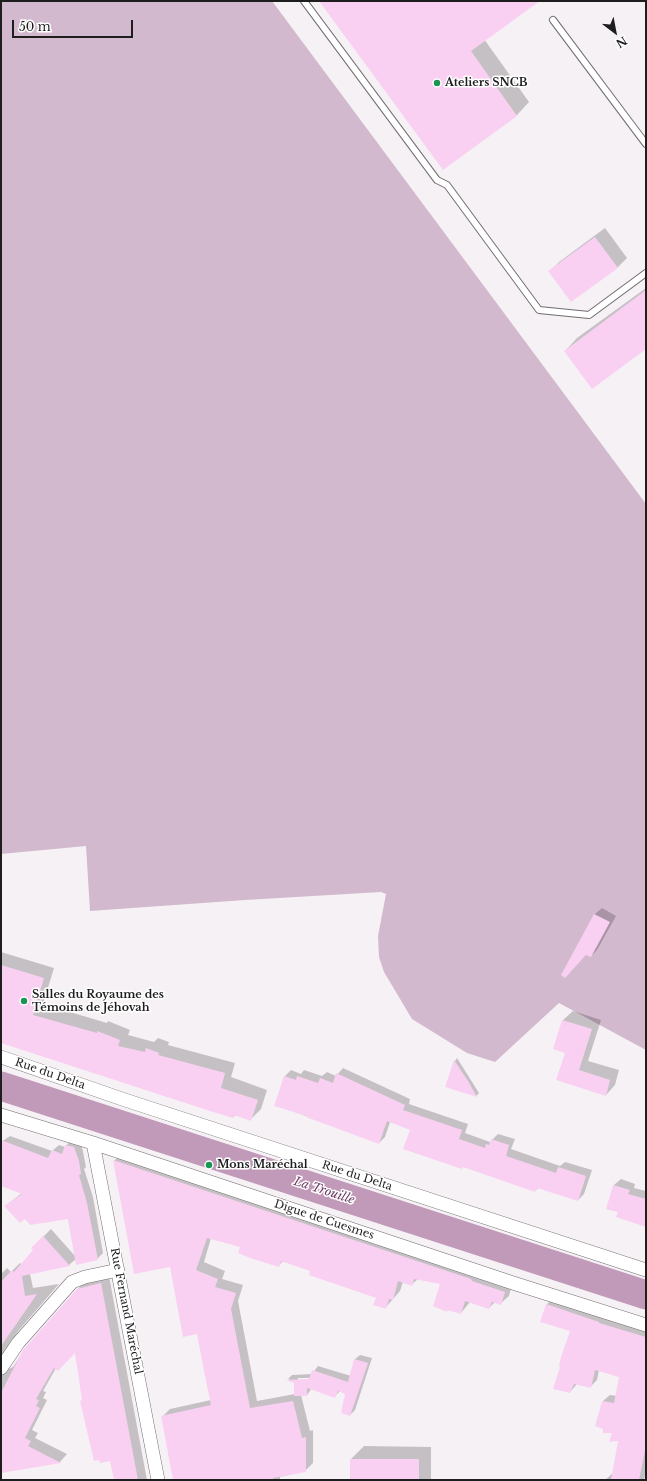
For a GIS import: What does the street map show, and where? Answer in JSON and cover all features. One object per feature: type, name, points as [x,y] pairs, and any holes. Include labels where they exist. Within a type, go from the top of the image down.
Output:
[{"type":"street","name":"Rue du Delta","points":[[1,1057],[125,1100],[646,1270]]},
{"type":"street","name":"Digue de Cuesmes","points":[[1,1115],[93,1143],[513,1283],[646,1325]]},
{"type":"street","name":"Rue Fernand Maréchal","points":[[93,1143],[158,1480]]},
{"type":"street","points":[[1,1368],[18,1343],[72,1282],[85,1277],[118,1270]]},
{"type":"lane","points":[[304,1],[437,180],[447,185],[539,310],[590,315],[646,273]]},
{"type":"lane","points":[[553,20],[646,144]]},
{"type":"shaded area","points":[[1,1],[272,1],[646,504],[646,1050],[559,1003],[495,1062],[467,1053],[412,1019],[384,972],[379,957],[378,936],[386,894],[381,892],[90,911],[86,846],[1,854]]},
{"type":"building","name":"Ateliers SNCB","points":[[319,1],[540,1],[471,51],[517,116],[443,170]]},
{"type":"building","points":[[595,237],[618,268],[571,302],[548,271]]},
{"type":"building","points":[[646,290],[646,349],[592,389],[564,351]]},
{"type":"building","points":[[594,914],[610,922],[591,957],[586,955],[565,978],[561,975]]},
{"type":"building","points":[[1,965],[44,978],[33,1015],[97,1033],[97,1031],[120,1040],[118,1046],[145,1052],[146,1048],[159,1053],[158,1055],[225,1073],[221,1088],[258,1100],[251,1121],[234,1115],[233,1118],[213,1112],[1,1043]]},
{"type":"building","points":[[562,1020],[592,1029],[579,1070],[610,1080],[606,1096],[556,1080],[565,1053],[553,1049]]},
{"type":"building","points":[[454,1060],[468,1081],[477,1097],[445,1087]]},
{"type":"building","points":[[336,1073],[405,1105],[403,1110],[462,1130],[459,1139],[485,1148],[486,1144],[489,1145],[491,1139],[509,1145],[506,1156],[556,1173],[558,1167],[586,1176],[578,1201],[537,1188],[535,1192],[463,1167],[462,1169],[403,1149],[410,1130],[387,1121],[379,1144],[306,1117],[307,1116],[274,1106],[284,1076],[296,1080],[297,1076],[318,1083],[320,1078],[333,1083]]},
{"type":"building","points":[[1,1140],[48,1158],[52,1150],[62,1154],[65,1145],[74,1147],[79,1161],[81,1174],[79,1175],[87,1203],[98,1260],[76,1265],[68,1219],[30,1225],[25,1219],[20,1223],[4,1206],[22,1194],[1,1186]]},
{"type":"building","points":[[113,1160],[471,1279],[472,1281],[505,1292],[501,1305],[492,1302],[489,1309],[465,1301],[461,1314],[447,1310],[447,1312],[433,1306],[440,1284],[414,1279],[412,1286],[398,1281],[393,1300],[389,1299],[386,1309],[373,1305],[376,1298],[309,1275],[310,1271],[281,1261],[279,1267],[250,1258],[238,1253],[240,1247],[207,1238],[196,1270],[218,1279],[215,1287],[236,1293],[231,1309],[250,1408],[293,1401],[302,1438],[306,1437],[306,1472],[273,1478],[273,1480],[173,1480],[161,1416],[211,1405],[197,1334],[183,1337],[170,1267],[134,1274]]},
{"type":"building","points":[[613,1185],[630,1190],[628,1194],[646,1199],[646,1227],[616,1217],[618,1212],[606,1209]]},
{"type":"building","points":[[43,1236],[70,1266],[22,1276],[25,1296],[37,1294],[1,1346],[1,1282],[12,1270],[14,1272],[33,1250],[31,1248]]},
{"type":"building","points":[[101,1283],[138,1480],[114,1480],[110,1461],[100,1463],[99,1460],[94,1461],[80,1401],[82,1400],[75,1353],[58,1371],[54,1368],[36,1399],[39,1400],[36,1406],[40,1408],[25,1438],[31,1441],[28,1446],[61,1463],[1,1473],[1,1393],[23,1350],[77,1289]]},
{"type":"building","points":[[546,1304],[599,1323],[646,1337],[646,1445],[639,1480],[611,1480],[618,1441],[609,1442],[612,1433],[603,1433],[603,1429],[595,1426],[602,1401],[614,1403],[619,1377],[595,1370],[591,1388],[574,1384],[570,1393],[553,1389],[560,1367],[561,1357],[570,1331],[540,1322]]},
{"type":"building","points":[[354,1359],[368,1363],[350,1416],[341,1413],[345,1394],[338,1391],[335,1398],[307,1388],[307,1396],[294,1396],[294,1383],[286,1380],[309,1379],[312,1370],[348,1382]]},
{"type":"building","points":[[350,1459],[419,1459],[419,1480],[350,1480]]},
{"type":"waterway","name":"La Trouille","points":[[1,1086],[646,1295]]},
{"type":"place","name":"Ateliers SNCB","points":[[437,83]]},
{"type":"place","name":"Salles du Royaume des Témoins de Jéhovah","points":[[24,1001]]},
{"type":"place","name":"Mons Maréchal","points":[[209,1165]]}]
